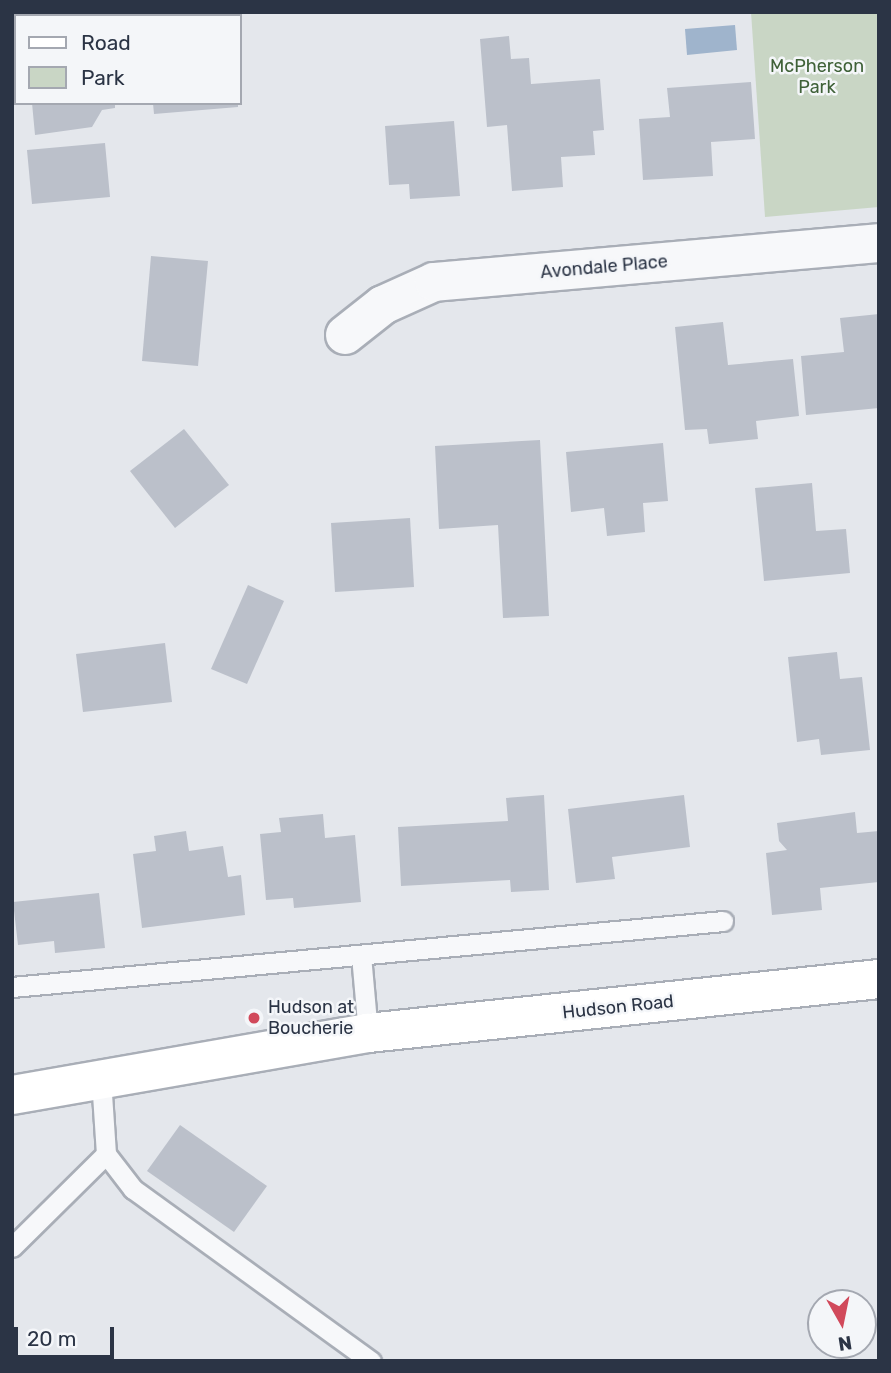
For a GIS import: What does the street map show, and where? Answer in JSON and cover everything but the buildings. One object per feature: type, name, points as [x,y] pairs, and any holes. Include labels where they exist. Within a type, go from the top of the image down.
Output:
[{"type":"main road","name":"Hudson Road","points":[[12,1073],[879,979]]},
{"type":"main road","name":"Hudson Road","points":[[12,1095],[363,1034]]},
{"type":"street","name":"Avondale Place","points":[[345,335],[383,306],[434,282],[879,243]]},
{"type":"lane","points":[[12,988],[723,921]]},
{"type":"lane","points":[[361,955],[363,1034]]},
{"type":"lane","points":[[101,1079],[106,1154],[134,1189],[371,1361]]},
{"type":"lane","points":[[12,1247],[106,1154]]},
{"type":"green space","name":"McPherson Park","points":[[751,12],[879,12],[879,207],[765,217]]},
{"type":"water","points":[[735,25],[737,50],[687,55],[685,29]]},
{"type":"place","name":"Hudson at Boucherie","points":[[254,1018]]}]
